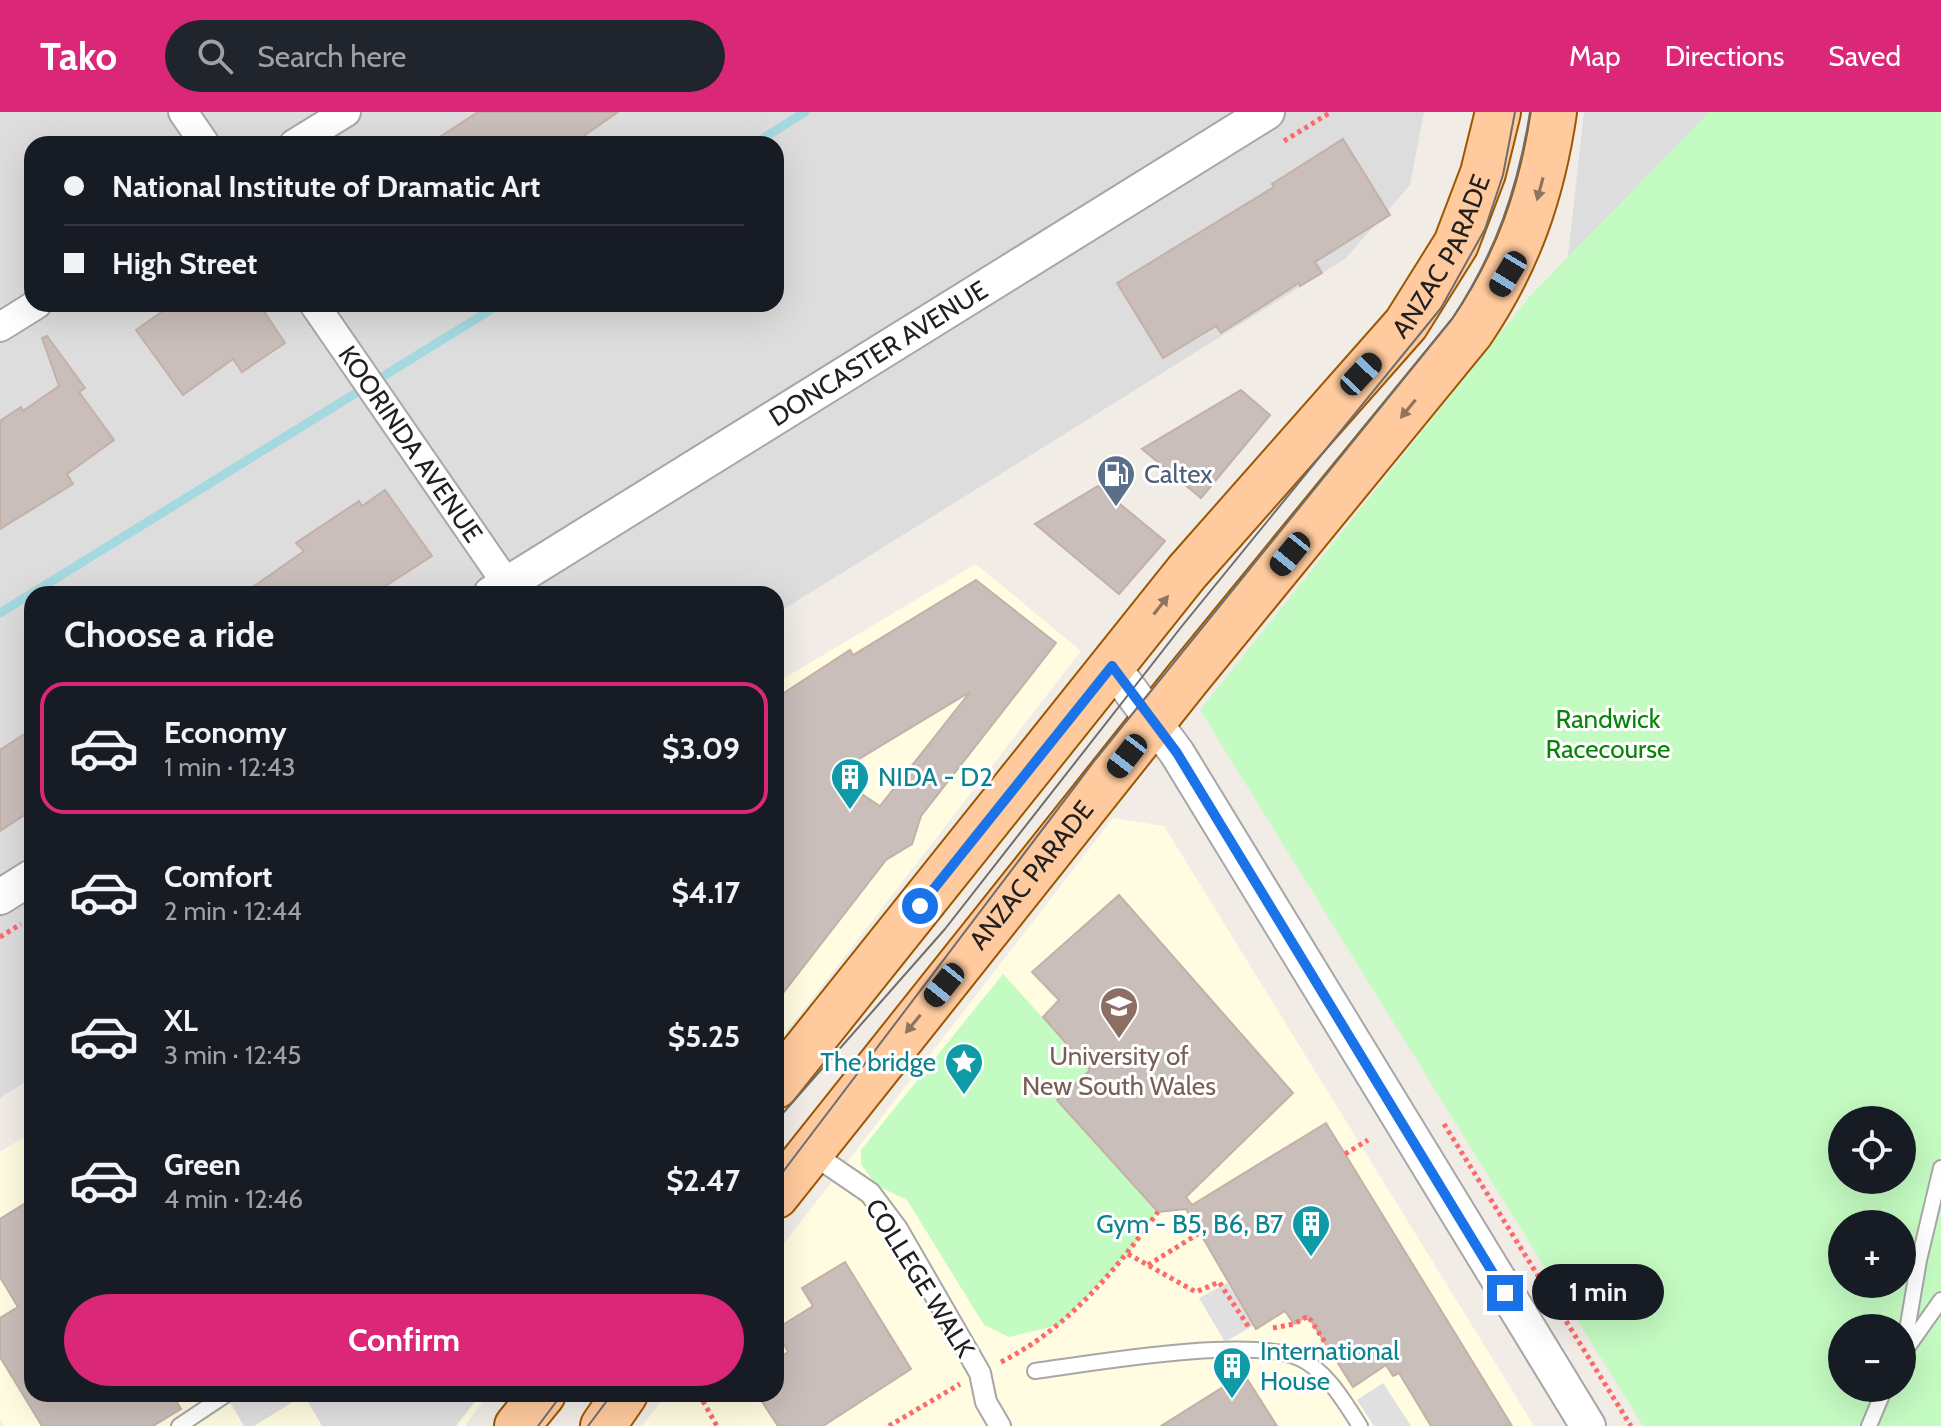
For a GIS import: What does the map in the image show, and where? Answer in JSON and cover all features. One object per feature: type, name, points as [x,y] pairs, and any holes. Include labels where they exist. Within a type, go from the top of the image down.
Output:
[{"type":"main road","name":"ANZAC PARADE","points":[[784,1076],[1187,572],[1423,301],[1456,244],[1470,210],[1498,112]]},
{"type":"main road","name":"ANZAC PARADE","points":[[784,1186],[1492,302],[1508,274],[1533,214],[1542,186],[1554,112]]},
{"type":"main road","points":[[517,1426],[536,1402]]},
{"type":"main road","points":[[603,1426],[620,1402]]},
{"type":"street","points":[[183,112],[200,136]]},
{"type":"street","points":[[307,136],[346,112]]},
{"type":"street","name":"DONCASTER AVENUE","points":[[504,586],[1267,112]]},
{"type":"street","points":[[0,327],[24,312]]},
{"type":"street","name":"KOORINDA AVENUE","points":[[319,312],[497,586]]},
{"type":"street","points":[[1112,666],[1177,753],[1585,1425]]},
{"type":"street","points":[[0,897],[24,882]]},
{"type":"street","name":"COLLEGE WALK","points":[[810,1152],[870,1193],[897,1229],[980,1373],[986,1402],[1000,1426]]},
{"type":"lane","points":[[1909,1314],[1941,1168]]},
{"type":"lane","points":[[1916,1335],[1941,1300]]},
{"type":"lane","points":[[1035,1371],[1156,1356],[1271,1352],[1298,1358],[1322,1373],[1360,1426]]},
{"type":"lane","points":[[179,1426],[215,1402]]},
{"type":"lane","points":[[1869,1426],[1879,1402]]},
{"type":"path","points":[[0,937],[24,922]]},
{"type":"path","points":[[1345,1154],[1368,1140]]},
{"type":"path","points":[[889,1426],[1010,1358],[1059,1325],[1128,1254],[1158,1212]]},
{"type":"path","points":[[1148,1265],[1198,1234]]},
{"type":"path","points":[[1128,1254],[1196,1292],[1219,1282],[1252,1333]]},
{"type":"path","points":[[704,1402],[717,1426]]},
{"type":"shaded area","points":[[0,112],[1424,112],[1410,185],[1345,259],[784,609],[784,586],[24,586],[24,1083],[0,1098]]},
{"type":"shaded area","points":[[1584,112],[1710,112],[1567,265]]},
{"type":"shaded area","points":[[976,564],[1081,651],[784,1035],[784,678]]},
{"type":"shaded area","name":"University of New South Wales","points":[[1113,818],[1164,826],[1534,1426],[642,1426],[661,1402],[784,1402],[784,1244]]},
{"type":"shaded area","points":[[24,1137],[24,1402],[482,1402],[465,1426],[4,1426],[0,1420],[0,1152]]},
{"type":"shaded area","points":[[1227,1283],[1254,1325],[1225,1342],[1199,1298]]},
{"type":"shaded area","points":[[1383,1383],[1411,1426],[1374,1426],[1357,1400]]},
{"type":"shaded area","points":[[230,1402],[293,1402],[254,1426],[244,1426]]},
{"type":"shaded area","points":[[308,1402],[475,1402],[456,1426],[322,1426]]},
{"type":"green space","name":"Randwick Racecourse","points":[[1709,112],[1941,112],[1941,1426],[1643,1426],[1200,710],[1529,297]]},
{"type":"green space","points":[[1003,974],[1090,1070],[1057,1100],[1158,1212],[1128,1254],[1059,1325],[1009,1337],[984,1325],[907,1200],[876,1185],[861,1164],[861,1150]]},
{"type":"building","points":[[478,112],[618,112],[584,136],[441,136]]},
{"type":"building","points":[[1343,139],[1390,215],[1315,262],[1322,273],[1300,286],[1299,283],[1221,333],[1216,326],[1163,358],[1117,283],[1274,187],[1272,184]]},
{"type":"building","points":[[162,312],[264,312],[285,343],[242,372],[233,359],[183,395],[136,330]]},
{"type":"building","points":[[47,336],[85,388],[79,392],[114,440],[67,474],[73,484],[0,529],[0,421],[21,407],[23,411],[59,386],[42,338]]},
{"type":"building","points":[[1241,390],[1270,415],[1201,498],[1142,449]]},
{"type":"building","points":[[1098,486],[1165,541],[1119,594],[1035,524]]},
{"type":"building","points":[[385,490],[432,556],[385,586],[254,586],[304,551],[296,543],[359,501],[362,506]]},
{"type":"building","name":"NIDA - D2","points":[[976,580],[1056,643],[921,816],[912,844],[886,860],[784,992],[784,693],[850,650],[853,655]],"holes":[[[970,692],[880,806],[860,793],[844,768]]]},
{"type":"building","points":[[24,734],[24,815],[0,831],[0,750]]},
{"type":"building","points":[[1119,895],[1293,1093],[1186,1197],[1192,1205],[1326,1123],[1512,1426],[1431,1426],[1399,1373],[1393,1376],[1386,1365],[1353,1387],[1308,1316],[1294,1324],[1285,1311],[1256,1329],[1186,1209],[1158,1212],[1057,1100],[1090,1070],[1043,1017],[1059,1000],[1032,972]]},
{"type":"building","points":[[24,1204],[24,1396],[0,1357],[0,1318],[18,1307],[0,1277],[0,1219]]},
{"type":"building","points":[[845,1262],[911,1369],[823,1426],[778,1426],[762,1402],[784,1402],[784,1355],[788,1352],[784,1344],[784,1324],[813,1306],[802,1288]]},
{"type":"building","name":"International House","points":[[1244,1374],[1277,1426],[1161,1426]]},
{"type":"building","points":[[27,1402],[177,1402],[181,1409],[153,1426],[42,1426]]},
{"type":"waterway","points":[[767,136],[805,112]]},
{"type":"waterway","points":[[44,586],[487,312]]},
{"type":"waterway","points":[[0,613],[24,598]]},
{"type":"tram line","points":[[784,1112],[945,929],[1182,626],[1441,308],[1485,229],[1503,175],[1515,112]]},
{"type":"tram line","points":[[784,1170],[1095,760],[1452,319],[1481,270],[1503,220],[1519,168],[1530,112]]},
{"type":"tram line","points":[[538,1426],[556,1402]]},
{"type":"tram line","points":[[588,1426],[606,1402]]},
{"type":"place","name":"Caltex","points":[[1116,508]]},
{"type":"place","name":"NIDA - D2","points":[[850,811]]},
{"type":"place","name":"University of New South Wales","points":[[1119,1040]]},
{"type":"place","name":"The bridge","points":[[964,1096]]},
{"type":"place","name":"Gym - B5, B6, B7","points":[[1311,1258]]},
{"type":"place","name":"International House","points":[[1232,1400]]},
{"type":"route","points":[[920,906],[1112,666],[1177,753],[1505,1293]]}]
